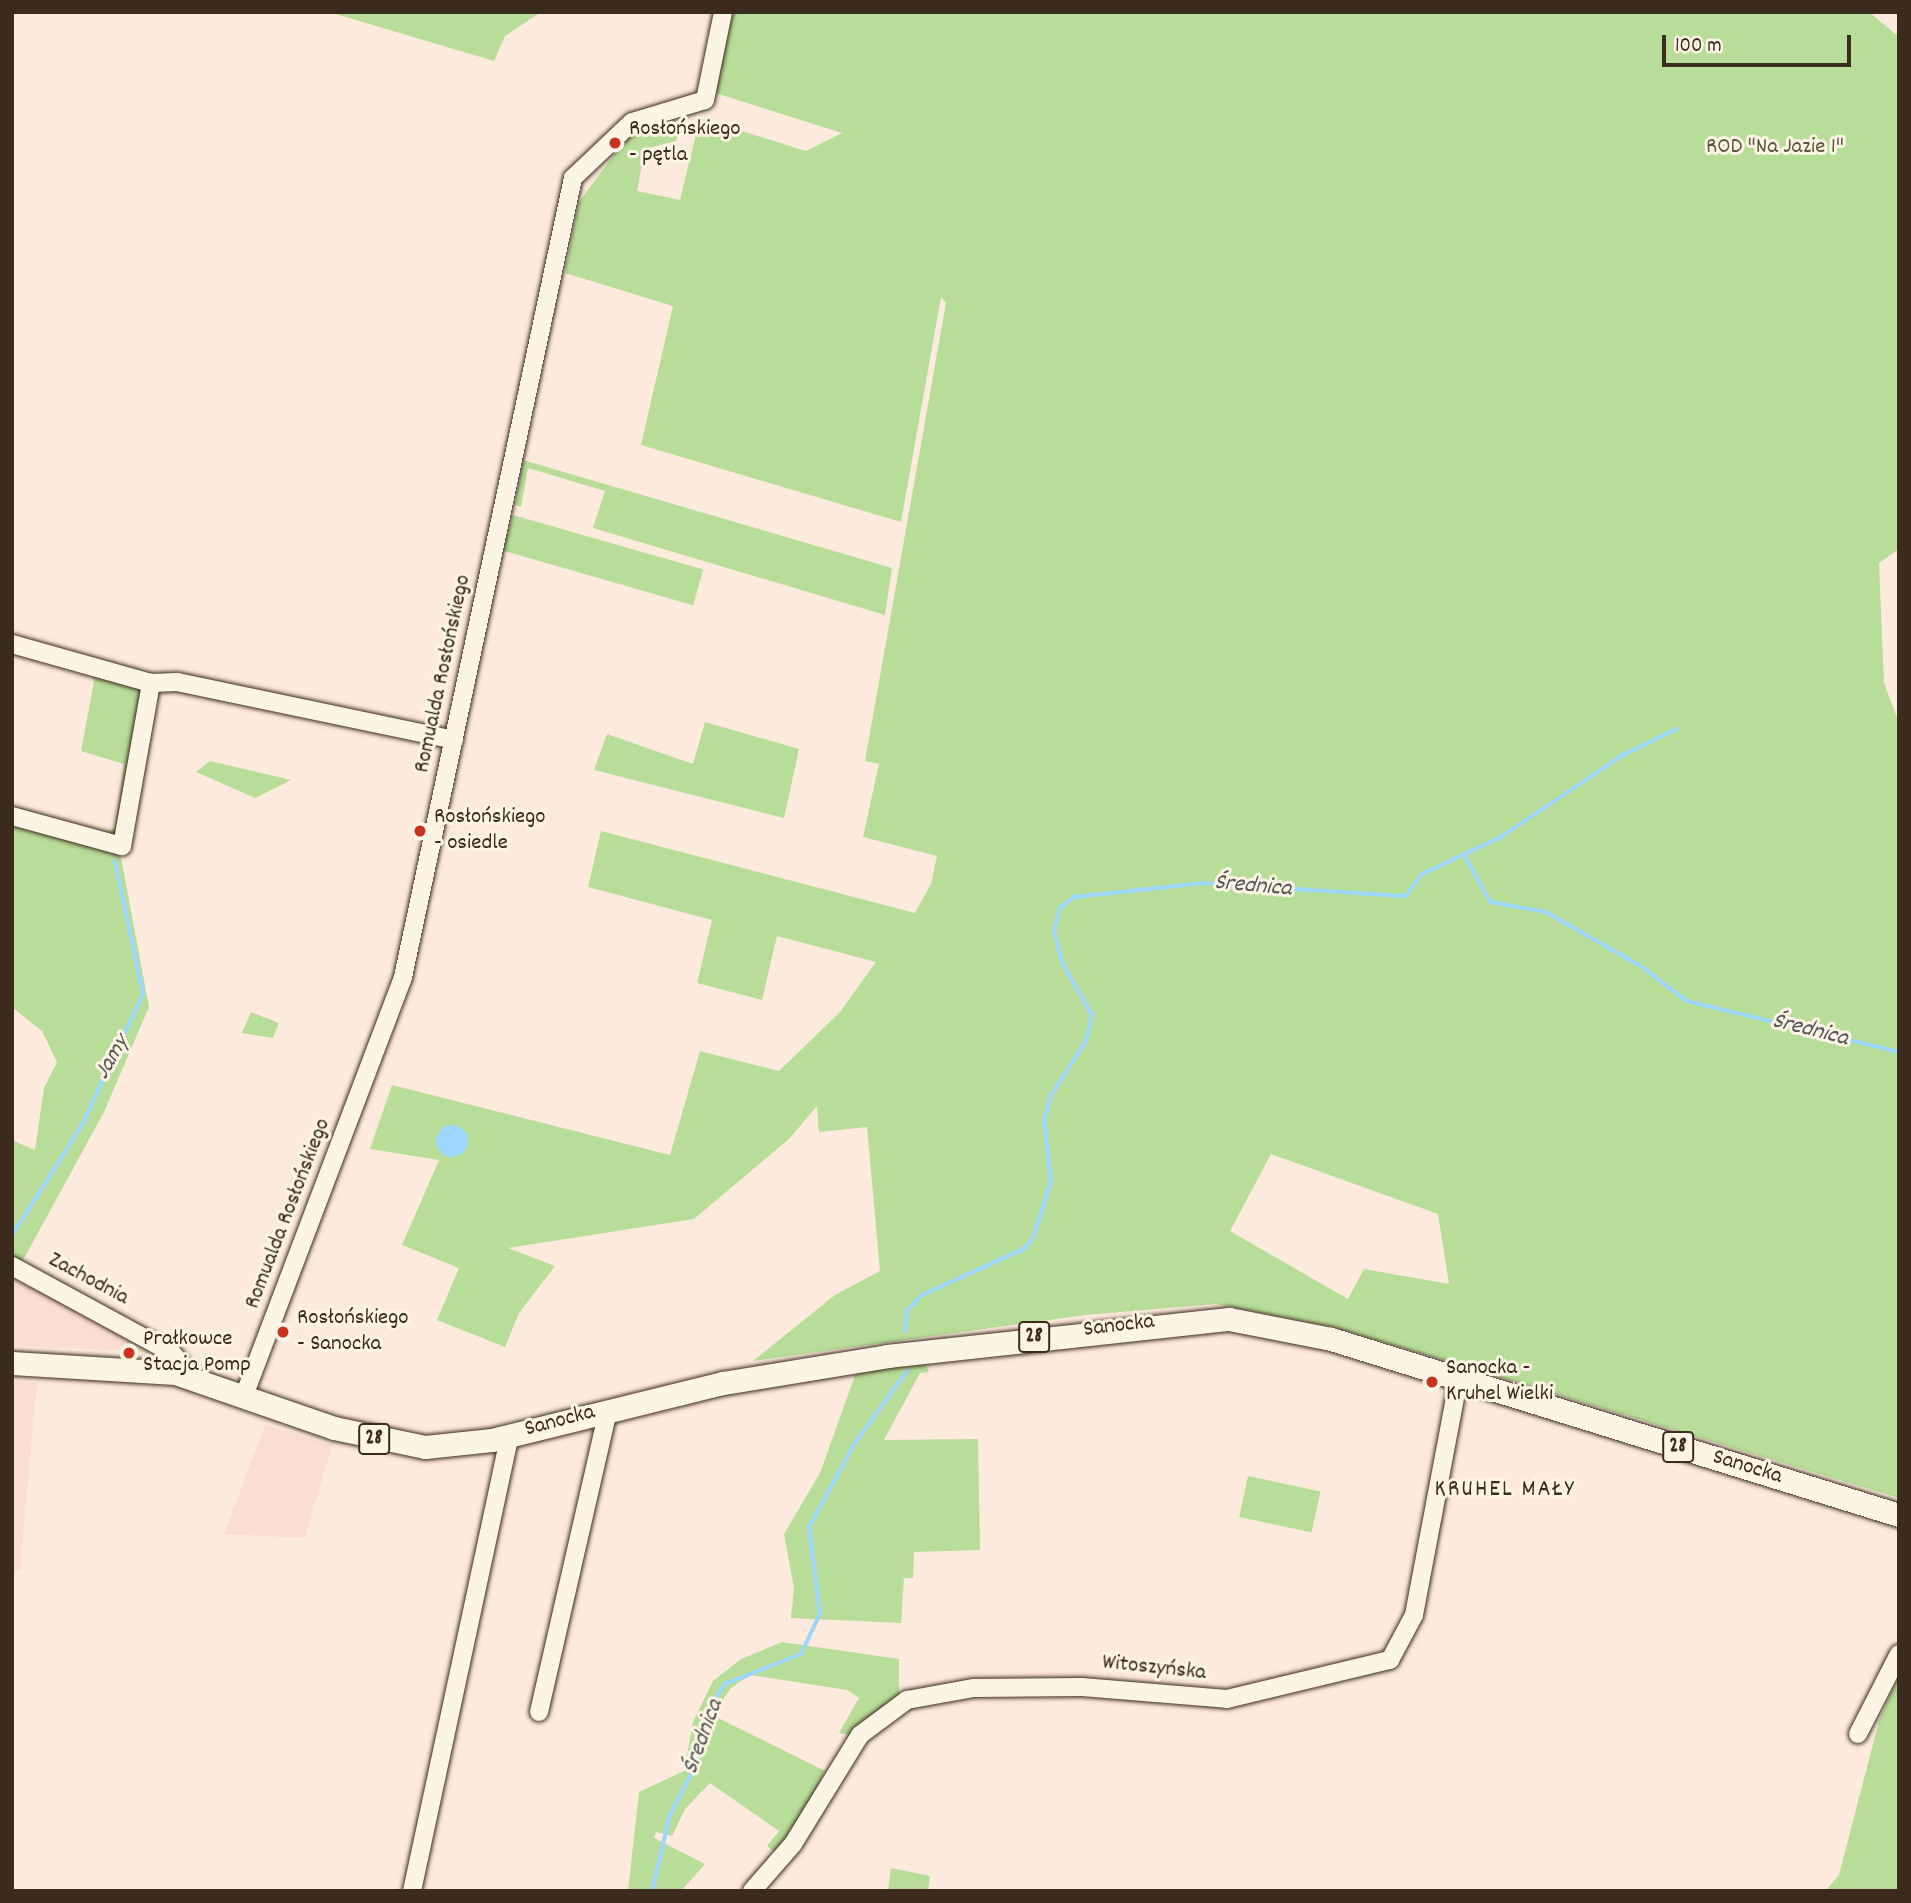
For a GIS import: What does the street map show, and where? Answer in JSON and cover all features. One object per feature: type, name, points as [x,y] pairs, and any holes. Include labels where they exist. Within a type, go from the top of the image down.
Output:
[{"type":"main road","name":"Sanocka","points":[[244,1396],[398,1443],[461,1445],[510,1436],[608,1410],[887,1356],[1208,1318],[1298,1330],[1458,1376],[1899,1515]]},
{"type":"main road","name":"28","points":[[12,1363],[156,1370],[194,1379],[244,1396]]},
{"type":"street","name":"Romualda Rosłońskiego","points":[[244,1396],[390,1020],[454,740],[573,178],[632,122],[705,100],[723,12]]},
{"type":"street","points":[[12,644],[151,683],[177,682],[454,740]]},
{"type":"street","points":[[12,816],[122,846],[151,683]]},
{"type":"street","name":"Zachodnia","points":[[18,1270],[172,1353],[194,1379]]},
{"type":"street","name":"Witoszyńska","points":[[752,1891],[793,1844],[860,1735],[907,1700],[974,1688],[1082,1687],[1227,1699],[1390,1660],[1412,1622],[1458,1376]]},
{"type":"street","points":[[539,1712],[608,1410]]},
{"type":"street","points":[[412,1891],[510,1436]]},
{"type":"street","points":[[1858,1734],[1899,1654]]},
{"type":"shaded area","points":[[12,1272],[154,1352],[12,1345]]},
{"type":"shaded area","points":[[12,1382],[37,1383],[20,1570],[12,1570]]},
{"type":"shaded area","points":[[265,1425],[332,1445],[305,1538],[224,1534]]},
{"type":"green space","points":[[329,12],[541,12],[505,36],[494,61]]},
{"type":"green space","name":"ROD \"Na Jazie 1\"","points":[[715,12],[1869,12],[1899,37],[1899,549],[1879,563],[1884,683],[1899,723],[1899,1498],[1334,1327],[1215,1304],[1085,1315],[753,1361],[835,1295],[880,1271],[867,1127],[819,1132],[817,1106],[790,1138],[694,1219],[508,1248],[555,1266],[519,1313],[505,1347],[437,1320],[459,1268],[402,1245],[439,1160],[370,1149],[392,1085],[670,1155],[700,1051],[779,1071],[840,1012],[876,962],[777,936],[762,1000],[697,983],[712,920],[588,887],[601,831],[915,913],[931,884],[937,856],[863,837],[879,764],[865,761],[946,303],[941,297],[901,522],[641,445],[673,306],[565,273],[579,202],[628,136],[673,118],[681,125],[676,141],[645,149],[637,191],[680,200],[700,118],[806,151],[842,133],[706,90]],"holes":[[[1271,1154],[1438,1214],[1449,1284],[1364,1269],[1348,1299],[1230,1231]]]},
{"type":"green space","points":[[523,460],[892,568],[885,615],[593,528],[605,491],[528,468],[521,507],[515,505]]},
{"type":"green space","points":[[513,515],[703,570],[693,605],[503,551]]},
{"type":"green space","points":[[90,671],[144,686],[120,840],[103,832],[115,828],[124,764],[81,751],[94,682]]},
{"type":"green space","points":[[705,722],[799,749],[784,818],[594,770],[607,734],[693,764]]},
{"type":"green space","points":[[210,761],[291,780],[255,798],[196,772]]},
{"type":"green space","points":[[12,819],[120,852],[149,1007],[104,1112],[21,1264],[12,1263],[12,1140],[35,1150],[44,1088],[57,1062],[42,1031],[12,1007]]},
{"type":"green space","points":[[251,1012],[279,1023],[273,1038],[242,1033]]},
{"type":"green space","points":[[924,1360],[929,1372],[920,1373],[884,1440],[978,1439],[980,1550],[914,1552],[913,1578],[904,1578],[901,1623],[791,1618],[794,1588],[784,1534],[820,1473],[857,1370]]},
{"type":"green space","points":[[1248,1476],[1320,1491],[1312,1532],[1239,1517]]},
{"type":"green space","points":[[782,1642],[899,1659],[899,1697],[850,1735],[839,1733],[859,1698],[847,1690],[750,1675],[731,1688],[712,1715],[825,1771],[792,1837],[778,1854],[767,1846],[779,1831],[710,1783],[685,1809],[672,1836],[656,1832],[654,1838],[705,1864],[681,1891],[628,1891],[639,1792],[684,1771],[693,1722],[713,1681],[741,1659]]},
{"type":"green space","points":[[1899,1675],[1899,1891],[1825,1891],[1839,1875],[1879,1721]]},
{"type":"green space","points":[[891,1868],[930,1876],[928,1891],[888,1891]]},
{"type":"water","points":[[452,1125],[463,1130],[468,1141],[463,1152],[452,1157],[441,1152],[436,1141],[441,1130]]},
{"type":"waterway","name":"Średnica","points":[[905,1332],[907,1311],[922,1295],[1024,1249],[1033,1238],[1051,1182],[1044,1120],[1050,1097],[1086,1041],[1092,1015],[1063,965],[1054,931],[1060,908],[1074,897],[1203,883],[1406,896],[1422,874],[1501,837],[1623,755],[1677,729]]},
{"type":"waterway","name":"Średnica","points":[[1465,856],[1491,902],[1546,912],[1641,966],[1687,1001],[1899,1052]]},
{"type":"waterway","name":"Jamy","points":[[12,1236],[82,1125],[143,994],[115,862]]},
{"type":"waterway","name":"Średnica","points":[[652,1891],[670,1815],[697,1762],[709,1708],[725,1684],[801,1654],[820,1614],[809,1527],[855,1443],[907,1371]]},
{"type":"place","name":"Rosłońskiego - pętla","points":[[615,143]]},
{"type":"place","name":"Rosłońskiego - osiedle","points":[[420,831]]},
{"type":"place","name":"Rosłońskiego - Sanocka","points":[[283,1332]]},
{"type":"place","name":"Prałkowce Stacja Pomp","points":[[129,1353]]},
{"type":"place","name":"Sanocka - Kruhel Wielki","points":[[1432,1382]]},
{"type":"district","name":"KRUHEL MAŁY","points":[[1505,1491]]}]
